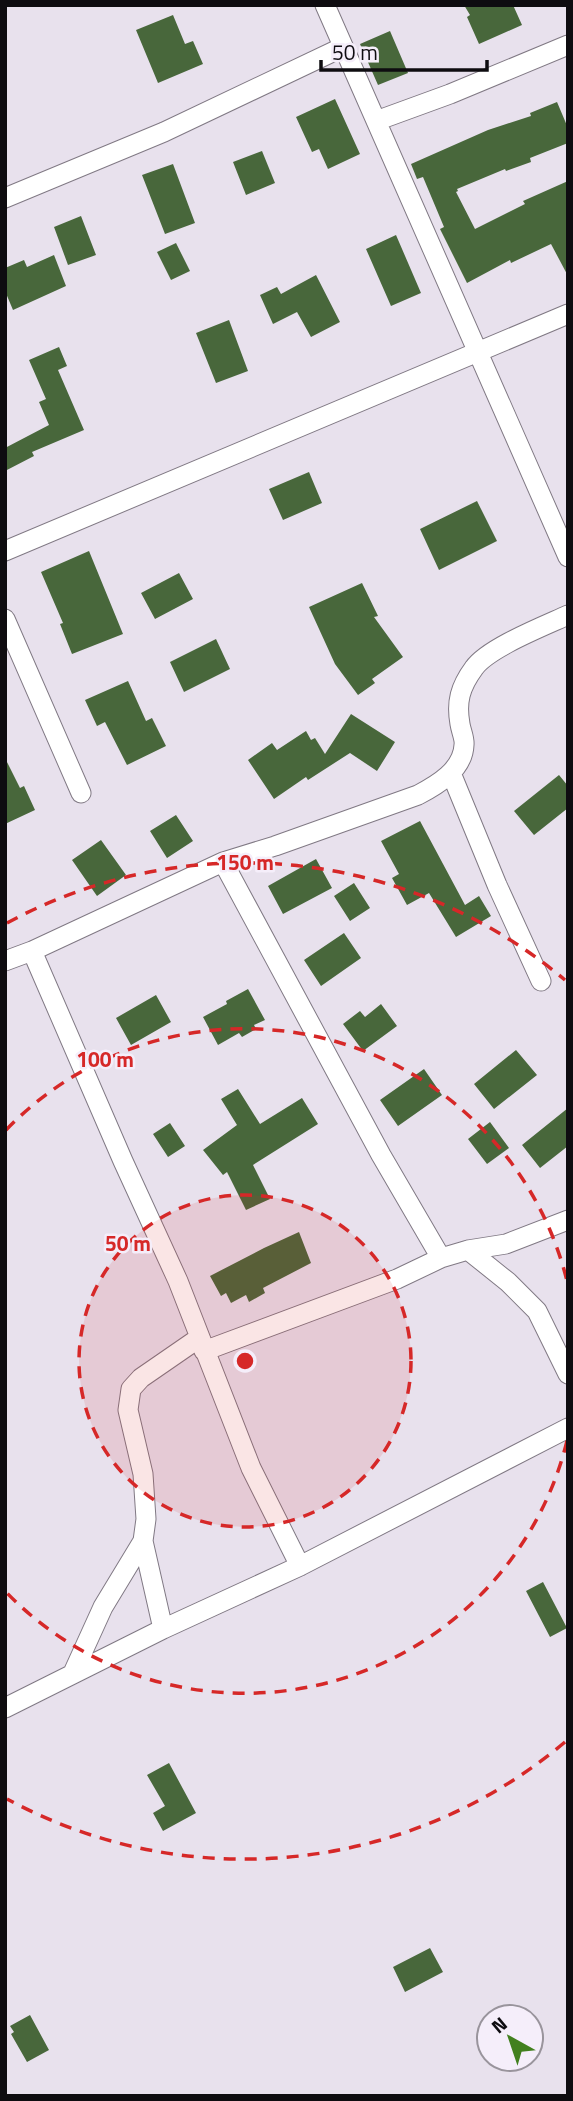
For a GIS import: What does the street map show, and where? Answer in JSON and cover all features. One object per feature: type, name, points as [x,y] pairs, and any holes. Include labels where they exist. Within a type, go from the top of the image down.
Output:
[{"type":"street","points":[[325,5],[568,557]]},
{"type":"street","points":[[376,121],[450,94],[568,45]]},
{"type":"street","points":[[5,198],[163,132],[343,47]]},
{"type":"street","points":[[5,551],[568,314]]},
{"type":"street","points":[[5,961],[223,862],[418,795],[435,786],[451,773],[460,759],[464,745],[457,707],[463,686],[475,665],[499,648],[568,615]]},
{"type":"street","points":[[5,619],[81,793]]},
{"type":"street","points":[[451,773],[497,885],[541,981]]},
{"type":"street","points":[[223,862],[381,1155],[441,1258]]},
{"type":"street","points":[[32,951],[178,1281],[251,1468],[300,1566]]},
{"type":"street","points":[[163,1629],[143,1541],[146,1519],[144,1474],[128,1410],[131,1389],[141,1378],[202,1344],[397,1279],[441,1258],[468,1250],[506,1244],[568,1220]]},
{"type":"street","points":[[468,1250],[508,1282],[537,1311],[568,1374]]},
{"type":"street","points":[[5,1708],[163,1629],[300,1566],[568,1428]]},
{"type":"street","points":[[73,1673],[103,1607],[143,1541]]},
{"type":"building","points":[[464,5],[513,5],[522,25],[479,44]]},
{"type":"building","points":[[173,15],[185,44],[193,41],[203,64],[158,83],[136,30]]},
{"type":"building","points":[[390,31],[408,73],[378,85],[360,44]]},
{"type":"building","points":[[335,99],[360,154],[328,169],[319,149],[312,152],[296,117]]},
{"type":"building","points":[[557,102],[568,128],[568,143],[530,158],[531,162],[506,171],[505,169],[457,189],[456,192],[475,229],[525,204],[523,201],[568,181],[568,276],[551,244],[511,263],[510,260],[467,283],[440,229],[444,227],[423,177],[417,179],[411,164],[488,130],[531,116],[530,113]]},
{"type":"building","points":[[262,151],[275,183],[246,195],[233,162]]},
{"type":"building","points":[[173,164],[195,223],[165,234],[142,175]]},
{"type":"building","points":[[81,216],[96,255],[68,265],[54,227]]},
{"type":"building","points":[[396,235],[421,293],[391,306],[366,249]]},
{"type":"building","points":[[176,243],[190,271],[171,280],[157,252]]},
{"type":"building","points":[[54,255],[66,286],[13,310],[5,291],[5,268],[24,260],[27,267]]},
{"type":"building","points":[[316,275],[340,322],[311,337],[297,312],[273,324],[260,295],[277,287],[281,294]]},
{"type":"building","points":[[229,320],[248,371],[216,383],[196,333]]},
{"type":"building","points":[[59,347],[67,366],[58,370],[84,430],[32,452],[34,456],[5,471],[5,448],[49,425],[39,402],[46,399],[29,360]]},
{"type":"building","points":[[309,472],[322,503],[283,520],[269,489]]},
{"type":"building","points":[[477,501],[497,541],[439,570],[420,529]]},
{"type":"building","points":[[89,551],[123,634],[72,654],[60,624],[63,623],[41,572]]},
{"type":"building","points":[[179,573],[193,599],[155,619],[141,593]]},
{"type":"building","points":[[362,583],[378,616],[374,617],[403,657],[372,679],[375,683],[358,695],[335,664],[309,607]]},
{"type":"building","points":[[216,639],[230,669],[184,692],[170,662]]},
{"type":"building","points":[[128,681],[146,721],[152,718],[166,746],[127,765],[105,722],[97,726],[85,700]]},
{"type":"building","points":[[351,714],[395,742],[377,771],[350,753],[308,780],[306,777],[274,799],[248,760],[272,743],[277,750],[306,731],[311,740],[315,738],[325,754]]},
{"type":"building","points":[[5,758],[20,788],[24,786],[35,810],[5,824]]},
{"type":"building","points":[[559,775],[568,786],[568,808],[534,835],[514,811]]},
{"type":"building","points":[[176,815],[193,841],[167,858],[150,831]]},
{"type":"building","points":[[420,821],[465,905],[479,896],[491,916],[456,937],[429,893],[407,905],[392,878],[399,874],[381,841]]},
{"type":"building","points":[[101,840],[126,875],[97,896],[72,860]]},
{"type":"building","points":[[316,859],[332,888],[283,914],[268,886]]},
{"type":"building","points":[[354,883],[370,908],[350,921],[334,896]]},
{"type":"building","points":[[344,933],[361,958],[321,986],[304,960]]},
{"type":"building","points":[[248,989],[265,1020],[254,1025],[256,1029],[242,1037],[239,1033],[218,1045],[203,1017]]},
{"type":"building","points":[[156,995],[171,1022],[131,1045],[116,1018]]},
{"type":"building","points":[[381,1004],[397,1026],[363,1051],[343,1024],[360,1011],[365,1017]]},
{"type":"building","points":[[516,1050],[537,1075],[494,1109],[474,1084]]},
{"type":"building","points":[[424,1069],[442,1095],[398,1126],[380,1100]]},
{"type":"building","points":[[238,1089],[260,1124],[302,1098],[318,1124],[253,1165],[270,1199],[246,1210],[227,1172],[223,1175],[203,1150],[237,1125],[221,1099]]},
{"type":"building","points":[[568,1108],[568,1146],[540,1168],[522,1145]]},
{"type":"building","points":[[490,1122],[509,1148],[487,1164],[468,1139]]},
{"type":"building","points":[[170,1123],[185,1146],[168,1157],[153,1134]]},
{"type":"building","points":[[299,1232],[311,1263],[263,1288],[265,1293],[249,1302],[246,1295],[231,1303],[226,1293],[221,1296],[210,1276]]},
{"type":"building","points":[[543,1582],[567,1628],[550,1637],[526,1591]]},
{"type":"building","points":[[169,1763],[196,1813],[163,1831],[153,1813],[165,1806],[147,1775]]},
{"type":"building","points":[[430,1948],[443,1972],[405,1992],[393,1967]]},
{"type":"building","points":[[30,2015],[49,2050],[27,2062],[11,2034],[14,2032],[10,2026]]}]
